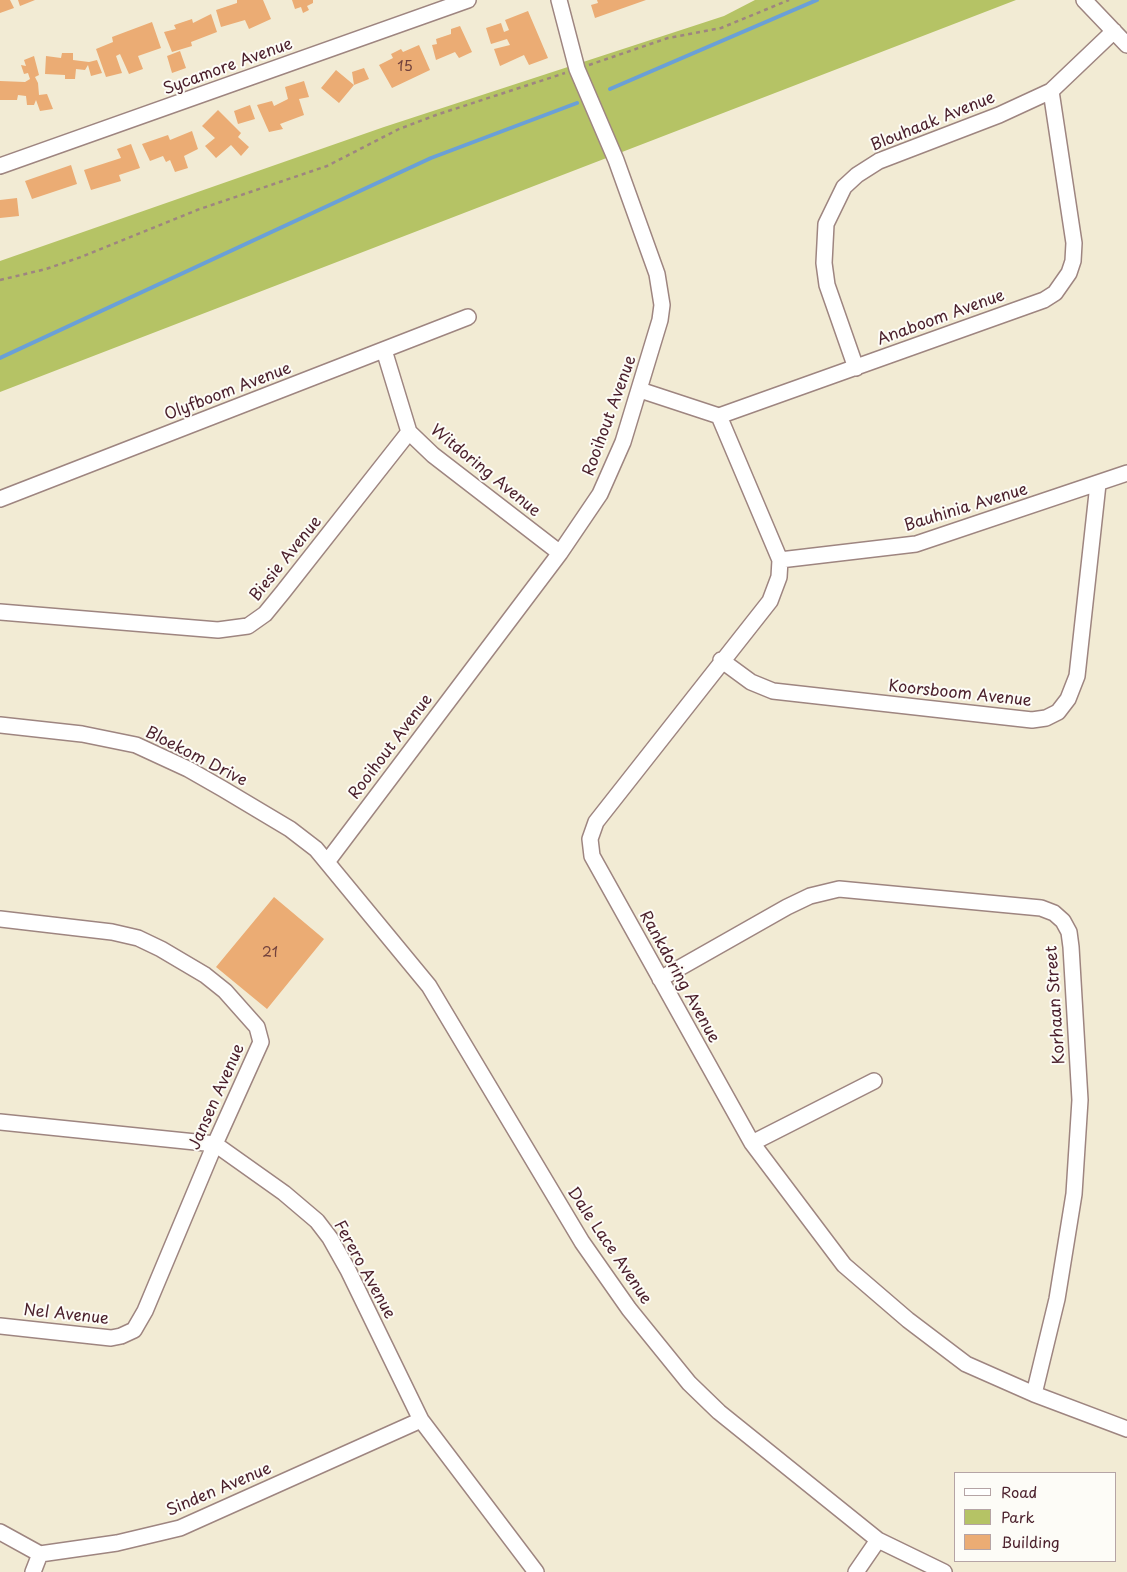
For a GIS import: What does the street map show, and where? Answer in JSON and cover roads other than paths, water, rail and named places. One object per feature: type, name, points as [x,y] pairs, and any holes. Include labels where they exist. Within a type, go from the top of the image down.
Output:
[{"type":"street","name":"Sycamore Avenue","points":[[0,166],[468,0]]},
{"type":"street","name":"Rooihout Avenue","points":[[327,862],[560,553],[590,509],[610,474],[640,390],[660,320],[660,290],[657,274],[616,160],[577,69],[558,0]]},
{"type":"street","points":[[1084,0],[1127,45]]},
{"type":"street","name":"Blouhaak Avenue","points":[[856,368],[827,285],[824,263],[826,224],[833,205],[844,187],[857,175],[879,161],[999,115],[1051,91],[1114,32]]},
{"type":"street","name":"Anaboom Avenue","points":[[720,416],[1044,300],[1063,284],[1073,261],[1074,243],[1051,91]]},
{"type":"street","name":"Olyfboom Avenue","points":[[0,499],[468,316]]},
{"type":"street","name":"Witdoring Avenue","points":[[384,350],[409,432],[433,455],[560,553]]},
{"type":"street","points":[[640,390],[720,416],[780,560]]},
{"type":"street","name":"Biesie Avenue","points":[[0,612],[218,630],[248,626],[265,614],[409,432]]},
{"type":"street","name":"Bauhinia Avenue","points":[[780,560],[916,544],[1127,473]]},
{"type":"street","name":"Koorsboom Avenue","points":[[721,660],[751,682],[773,691],[1032,720],[1046,718],[1058,712],[1068,699],[1077,676],[1098,484]]},
{"type":"street","name":"Rankdoring Avenue","points":[[780,560],[779,577],[770,601],[721,660],[602,812],[590,839],[590,848],[596,865],[752,1143],[844,1265],[872,1292],[966,1364],[1034,1394],[1127,1429]]},
{"type":"street","name":"Bloekom Drive","points":[[0,725],[90,735],[136,745],[188,770],[273,818],[304,838],[327,862]]},
{"type":"street","name":"Dale Lace Avenue","points":[[327,862],[434,993],[582,1242],[629,1309],[668,1358],[704,1399],[878,1540],[944,1572]]},
{"type":"street","name":"Korhaan Street","points":[[660,979],[810,896],[839,889],[1040,908],[1054,913],[1063,922],[1069,932],[1071,947],[1080,1100],[1074,1194],[1060,1280],[1034,1394]]},
{"type":"street","name":"Jansen Avenue","points":[[0,919],[112,932],[138,938],[161,948],[205,975],[239,1004],[257,1027],[261,1042],[215,1144],[145,1311],[134,1330],[127,1334]]},
{"type":"street","points":[[752,1143],[874,1081]]},
{"type":"street","name":"Ferero Avenue","points":[[0,1122],[215,1144],[284,1193],[317,1221],[326,1232],[348,1270],[421,1420],[536,1572]]},
{"type":"street","name":"Nel Avenue","points":[[0,1326],[111,1338],[127,1334]]},
{"type":"street","name":"Sinden Avenue","points":[[40,1554],[117,1544],[180,1528],[421,1420]]},
{"type":"street","points":[[0,1532],[40,1554],[33,1572]]},
{"type":"street","points":[[856,1572],[878,1540]]},
{"type":"waterway","points":[[610,89],[817,0]]},
{"type":"waterway","points":[[0,358],[431,158],[577,103]]}]
